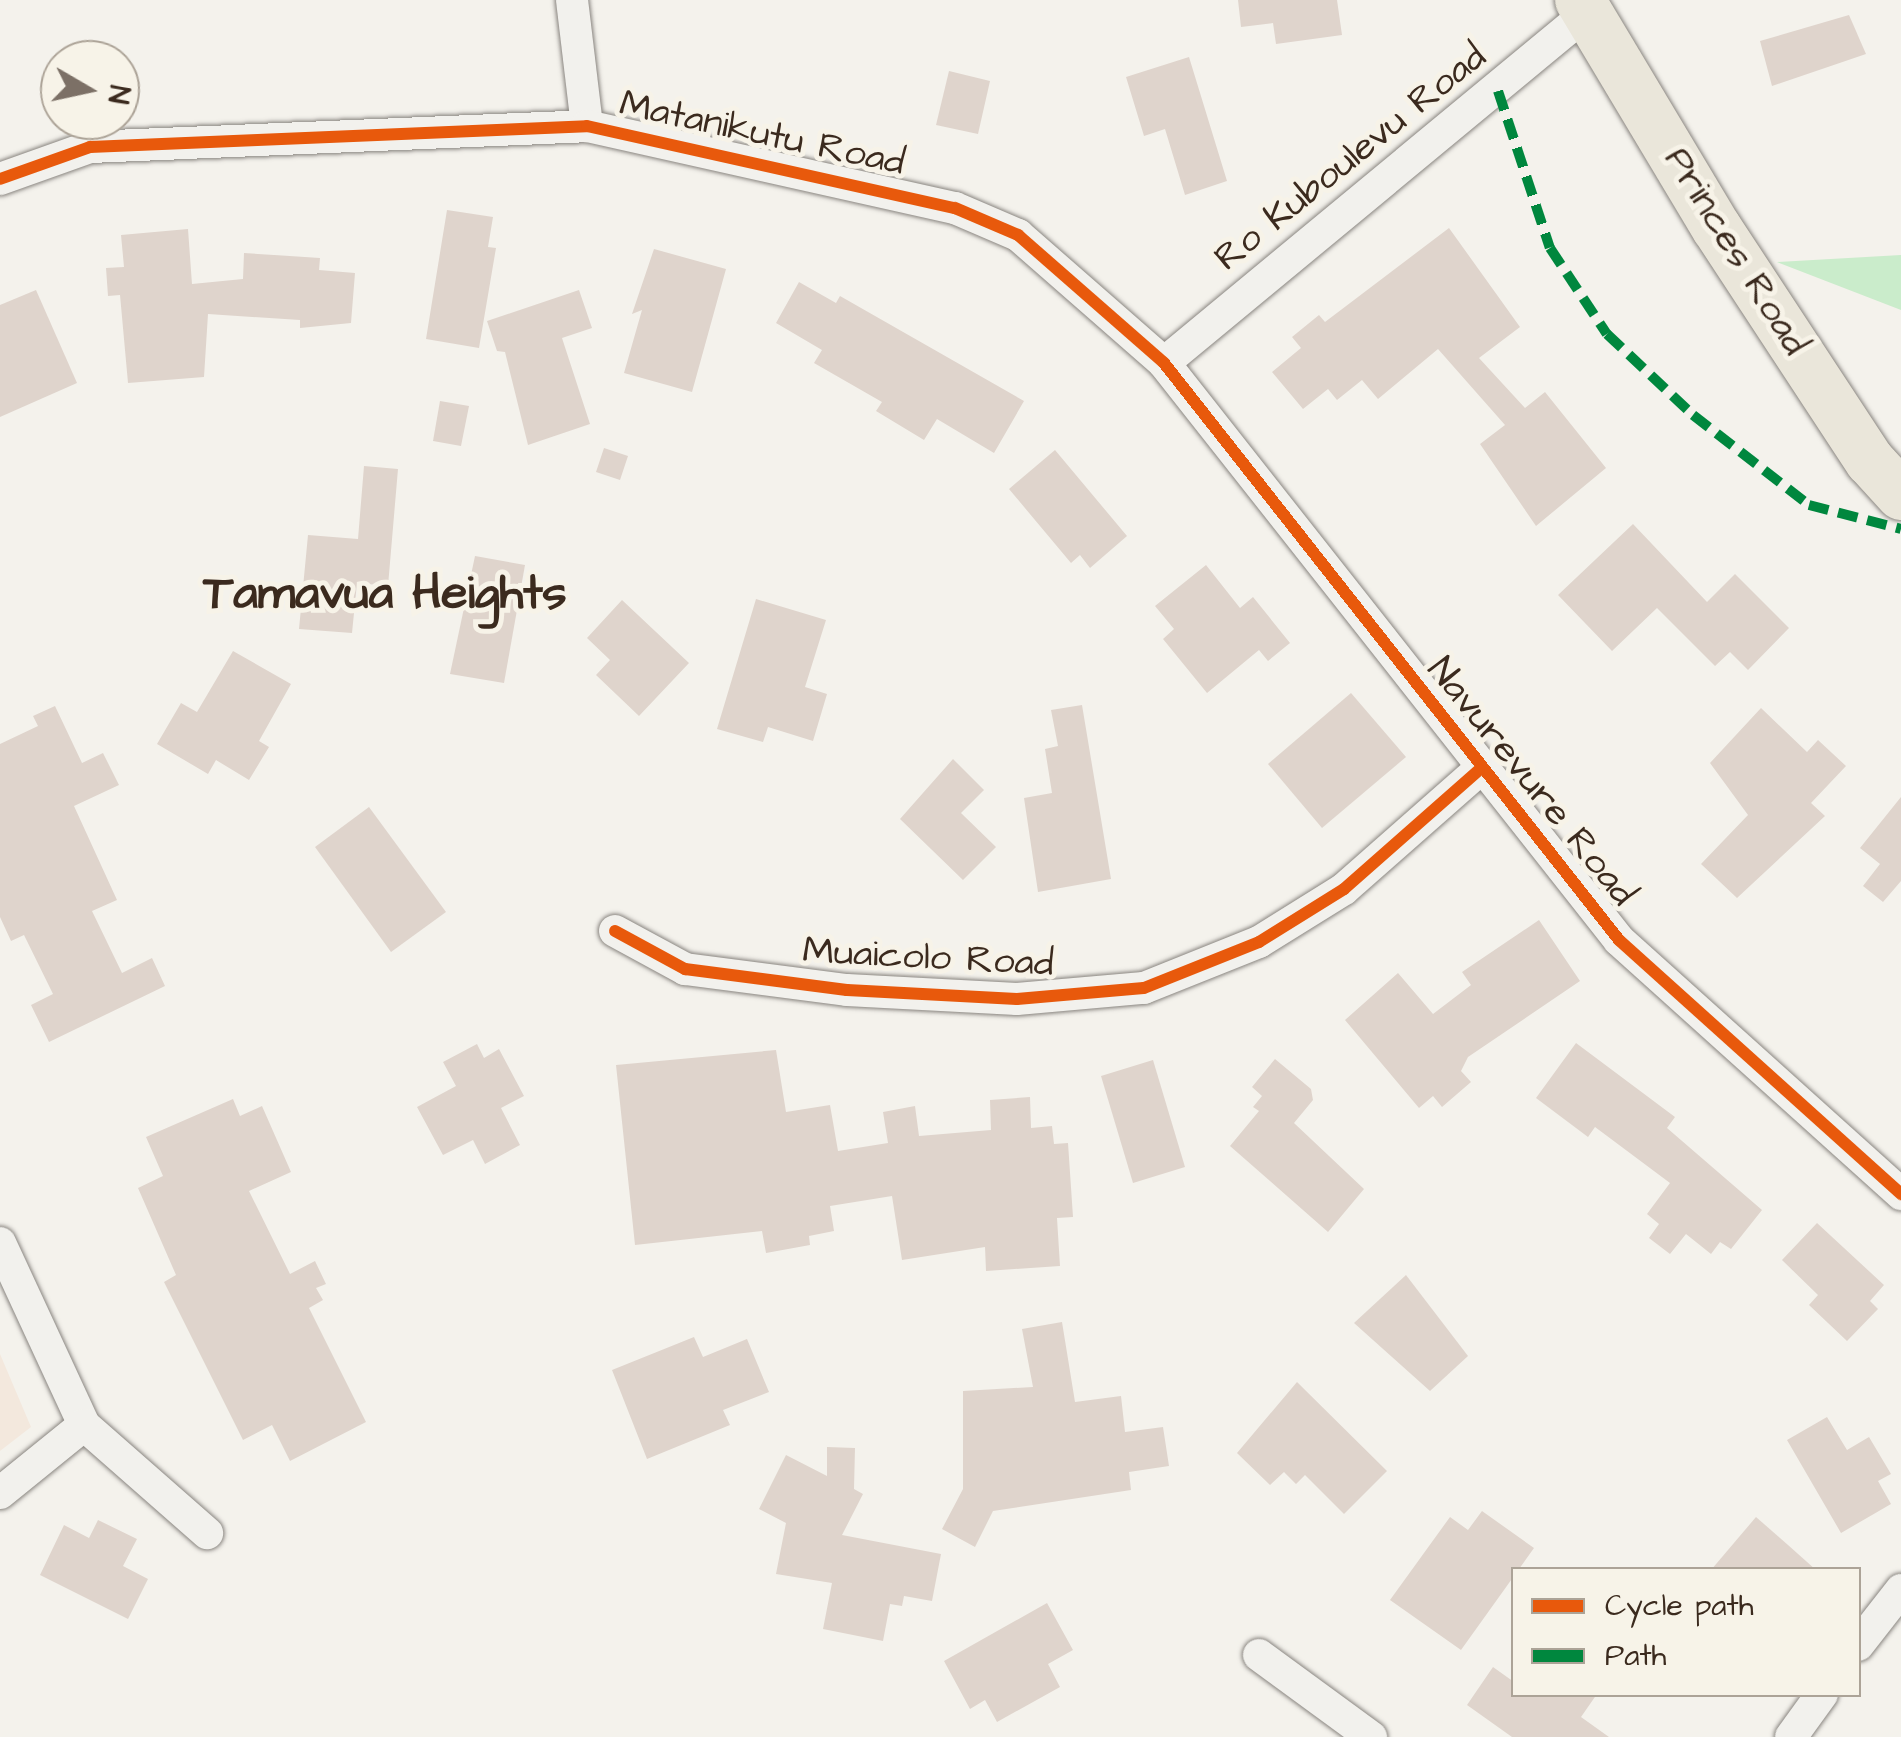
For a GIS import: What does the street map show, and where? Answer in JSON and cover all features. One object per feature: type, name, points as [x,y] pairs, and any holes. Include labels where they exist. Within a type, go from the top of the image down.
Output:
[{"type":"main road","name":"Princes Road","points":[[1584,6],[1716,227],[1870,461],[1901,495]]},
{"type":"street","points":[[572,0],[587,126]]},
{"type":"street","name":"Ro Kuboulevu Road","points":[[1164,363],[1584,6]]},
{"type":"street","name":"Matanikutu Road","points":[[0,180],[90,147],[587,126],[955,208],[1018,236],[1164,363]]},
{"type":"street","name":"Navurevure Road","points":[[1164,363],[1479,770],[1619,940],[1901,1194]]},
{"type":"street","name":"Muaicolo Road","points":[[615,931],[685,969],[848,990],[1016,999],[1144,988],[1258,942],[1344,888],[1479,770]]},
{"type":"street","points":[[0,1243],[84,1425],[207,1533]]},
{"type":"street","points":[[0,1493],[84,1425]]},
{"type":"street","points":[[1861,1641],[1901,1590]]},
{"type":"street","points":[[1259,1655],[1371,1737]]},
{"type":"street","points":[[1791,1737],[1820,1697]]},
{"type":"shaded area","points":[[0,1354],[31,1427],[0,1451]]},
{"type":"green space","points":[[1901,255],[1901,310],[1777,262]]},
{"type":"building","points":[[1238,0],[1337,0],[1342,35],[1276,44],[1273,23],[1241,27]]},
{"type":"building","points":[[1849,15],[1866,54],[1772,86],[1760,41]]},
{"type":"building","points":[[1189,57],[1227,181],[1185,195],[1165,129],[1144,136],[1126,77]]},
{"type":"building","points":[[949,71],[990,81],[978,134],[936,125]]},
{"type":"building","points":[[447,210],[493,217],[488,247],[496,248],[479,348],[426,339]]},
{"type":"building","points":[[1449,228],[1520,327],[1479,358],[1525,408],[1545,392],[1606,468],[1536,526],[1480,444],[1505,425],[1438,349],[1378,399],[1362,380],[1337,400],[1328,389],[1303,409],[1272,372],[1301,348],[1292,337],[1319,315],[1325,322]]},
{"type":"building","points":[[188,229],[192,284],[243,279],[244,253],[320,258],[319,270],[355,273],[351,323],[300,328],[300,320],[208,314],[204,377],[128,383],[120,295],[108,296],[106,268],[124,267],[121,235]]},
{"type":"building","points":[[654,249],[726,269],[692,392],[624,373],[642,310],[632,314]]},
{"type":"building","points":[[799,282],[836,303],[840,296],[1024,401],[994,453],[937,419],[924,440],[876,411],[882,402],[814,363],[822,350],[776,323]]},
{"type":"building","points":[[36,290],[77,383],[0,417],[0,305]]},
{"type":"building","points":[[579,290],[592,328],[562,338],[590,424],[528,445],[505,352],[497,351],[487,321]]},
{"type":"building","points":[[440,401],[469,406],[461,446],[433,441]]},
{"type":"building","points":[[604,448],[628,456],[620,480],[596,472]]},
{"type":"building","points":[[1055,450],[1127,536],[1090,568],[1080,555],[1071,563],[1009,489]]},
{"type":"building","points":[[364,466],[398,469],[388,586],[357,583],[352,633],[299,629],[308,535],[358,539]]},
{"type":"building","points":[[1633,524],[1707,602],[1735,574],[1789,628],[1748,670],[1730,652],[1715,666],[1657,608],[1612,651],[1558,595]]},
{"type":"building","points":[[475,556],[525,565],[504,683],[450,674]]},
{"type":"building","points":[[1206,565],[1240,608],[1253,597],[1290,643],[1268,661],[1259,650],[1207,693],[1163,639],[1174,629],[1155,606]]},
{"type":"building","points":[[756,599],[826,620],[805,687],[827,694],[813,741],[768,727],[763,742],[717,729]]},
{"type":"building","points":[[622,600],[689,663],[639,716],[596,675],[610,660],[587,638]]},
{"type":"building","points":[[233,651],[291,684],[259,741],[269,747],[249,780],[216,760],[208,774],[157,744],[181,703],[197,712]]},
{"type":"building","points":[[1351,693],[1406,757],[1322,828],[1268,764]]},
{"type":"building","points":[[1082,705],[1111,879],[1038,892],[1024,798],[1052,793],[1045,749],[1058,746],[1051,710]]},
{"type":"building","points":[[55,706],[82,763],[103,753],[119,785],[74,806],[117,900],[92,911],[122,973],[152,958],[165,986],[49,1042],[31,1005],[53,994],[24,935],[11,941],[0,917],[0,744],[38,726],[33,716]]},
{"type":"building","points":[[1761,708],[1807,752],[1818,740],[1846,766],[1811,803],[1825,816],[1737,898],[1701,864],[1748,815],[1710,763]]},
{"type":"building","points":[[953,759],[984,790],[961,813],[996,847],[963,880],[900,819]]},
{"type":"building","points":[[1901,797],[1901,881],[1883,902],[1863,886],[1880,864],[1860,848]]},
{"type":"building","points":[[369,807],[446,912],[391,952],[315,847]]},
{"type":"building","points":[[1539,920],[1580,981],[1468,1057],[1461,1071],[1471,1082],[1442,1107],[1433,1096],[1419,1108],[1345,1020],[1398,973],[1433,1014],[1471,985],[1462,972]]},
{"type":"building","points":[[1576,1043],[1675,1117],[1667,1128],[1762,1210],[1731,1249],[1720,1242],[1711,1254],[1686,1234],[1670,1254],[1649,1238],[1659,1224],[1647,1214],[1670,1183],[1595,1127],[1588,1137],[1536,1098]]},
{"type":"building","points":[[477,1044],[484,1058],[499,1049],[524,1096],[501,1108],[520,1145],[485,1164],[473,1140],[443,1155],[417,1107],[456,1086],[443,1062]]},
{"type":"building","points":[[776,1050],[786,1112],[830,1105],[838,1151],[888,1143],[883,1112],[915,1106],[919,1136],[991,1130],[990,1100],[1030,1097],[1031,1128],[1052,1126],[1054,1144],[1068,1143],[1073,1217],[1057,1218],[1060,1266],[986,1271],[985,1247],[902,1260],[892,1196],[830,1206],[834,1231],[809,1236],[810,1245],[766,1253],[762,1231],[635,1245],[616,1065]]},
{"type":"building","points":[[1275,1059],[1311,1089],[1313,1100],[1294,1123],[1364,1189],[1328,1232],[1230,1146],[1259,1111],[1253,1107],[1262,1096],[1252,1087]]},
{"type":"building","points":[[1153,1060],[1185,1167],[1133,1183],[1101,1076]]},
{"type":"building","points":[[233,1099],[240,1116],[262,1106],[291,1172],[249,1191],[290,1274],[315,1261],[326,1284],[316,1288],[323,1300],[309,1308],[366,1422],[290,1461],[272,1425],[243,1440],[164,1282],[176,1275],[138,1188],[163,1176],[146,1137]]},
{"type":"building","points":[[1817,1223],[1884,1285],[1870,1301],[1878,1309],[1847,1341],[1809,1305],[1818,1295],[1782,1260]]},
{"type":"building","points":[[1406,1275],[1468,1356],[1430,1391],[1354,1323]]},
{"type":"building","points":[[1062,1322],[1075,1402],[1121,1396],[1125,1432],[1163,1427],[1169,1466],[1129,1472],[1131,1490],[993,1511],[975,1547],[942,1529],[963,1489],[963,1391],[1033,1387],[1022,1329]]},
{"type":"building","points":[[694,1337],[703,1357],[747,1339],[769,1392],[723,1410],[730,1425],[647,1459],[612,1370]]},
{"type":"building","points":[[1297,1382],[1387,1471],[1344,1514],[1305,1475],[1296,1484],[1284,1472],[1270,1485],[1237,1453]]},
{"type":"building","points":[[1827,1417],[1847,1450],[1869,1437],[1891,1474],[1878,1481],[1891,1504],[1841,1533],[1787,1440]]},
{"type":"building","points":[[827,1447],[855,1448],[854,1489],[863,1494],[842,1535],[941,1554],[932,1601],[904,1596],[902,1606],[890,1604],[883,1641],[823,1629],[832,1583],[776,1574],[786,1523],[759,1509],[786,1455],[827,1476]]},
{"type":"building","points":[[1482,1511],[1534,1548],[1520,1567],[1511,1567],[1511,1580],[1461,1650],[1390,1600],[1450,1517],[1468,1530]]},
{"type":"building","points":[[1756,1517],[1813,1567],[1714,1567]]},
{"type":"building","points":[[98,1520],[137,1539],[123,1566],[148,1579],[128,1619],[40,1575],[64,1525],[89,1538]]},
{"type":"building","points":[[1047,1603],[1073,1650],[1048,1664],[1060,1687],[997,1722],[985,1700],[970,1709],[944,1661]]},
{"type":"building","points":[[1493,1667],[1511,1680],[1511,1697],[1595,1697],[1581,1717],[1609,1737],[1512,1737],[1467,1705]]},
{"type":"marked path","points":[[1498,91],[1550,248],[1607,334],[1693,415],[1809,505],[1901,529]]},
{"type":"cycle path","points":[[0,179],[90,147],[587,126],[955,208],[1018,235],[1164,363],[1619,940],[1901,1194]]},
{"type":"cycle path","points":[[615,931],[685,969],[847,990],[1017,999],[1144,988],[1259,942],[1344,889],[1479,770]]},
{"type":"district","name":"Tamavua Heights","points":[[385,595]]}]
